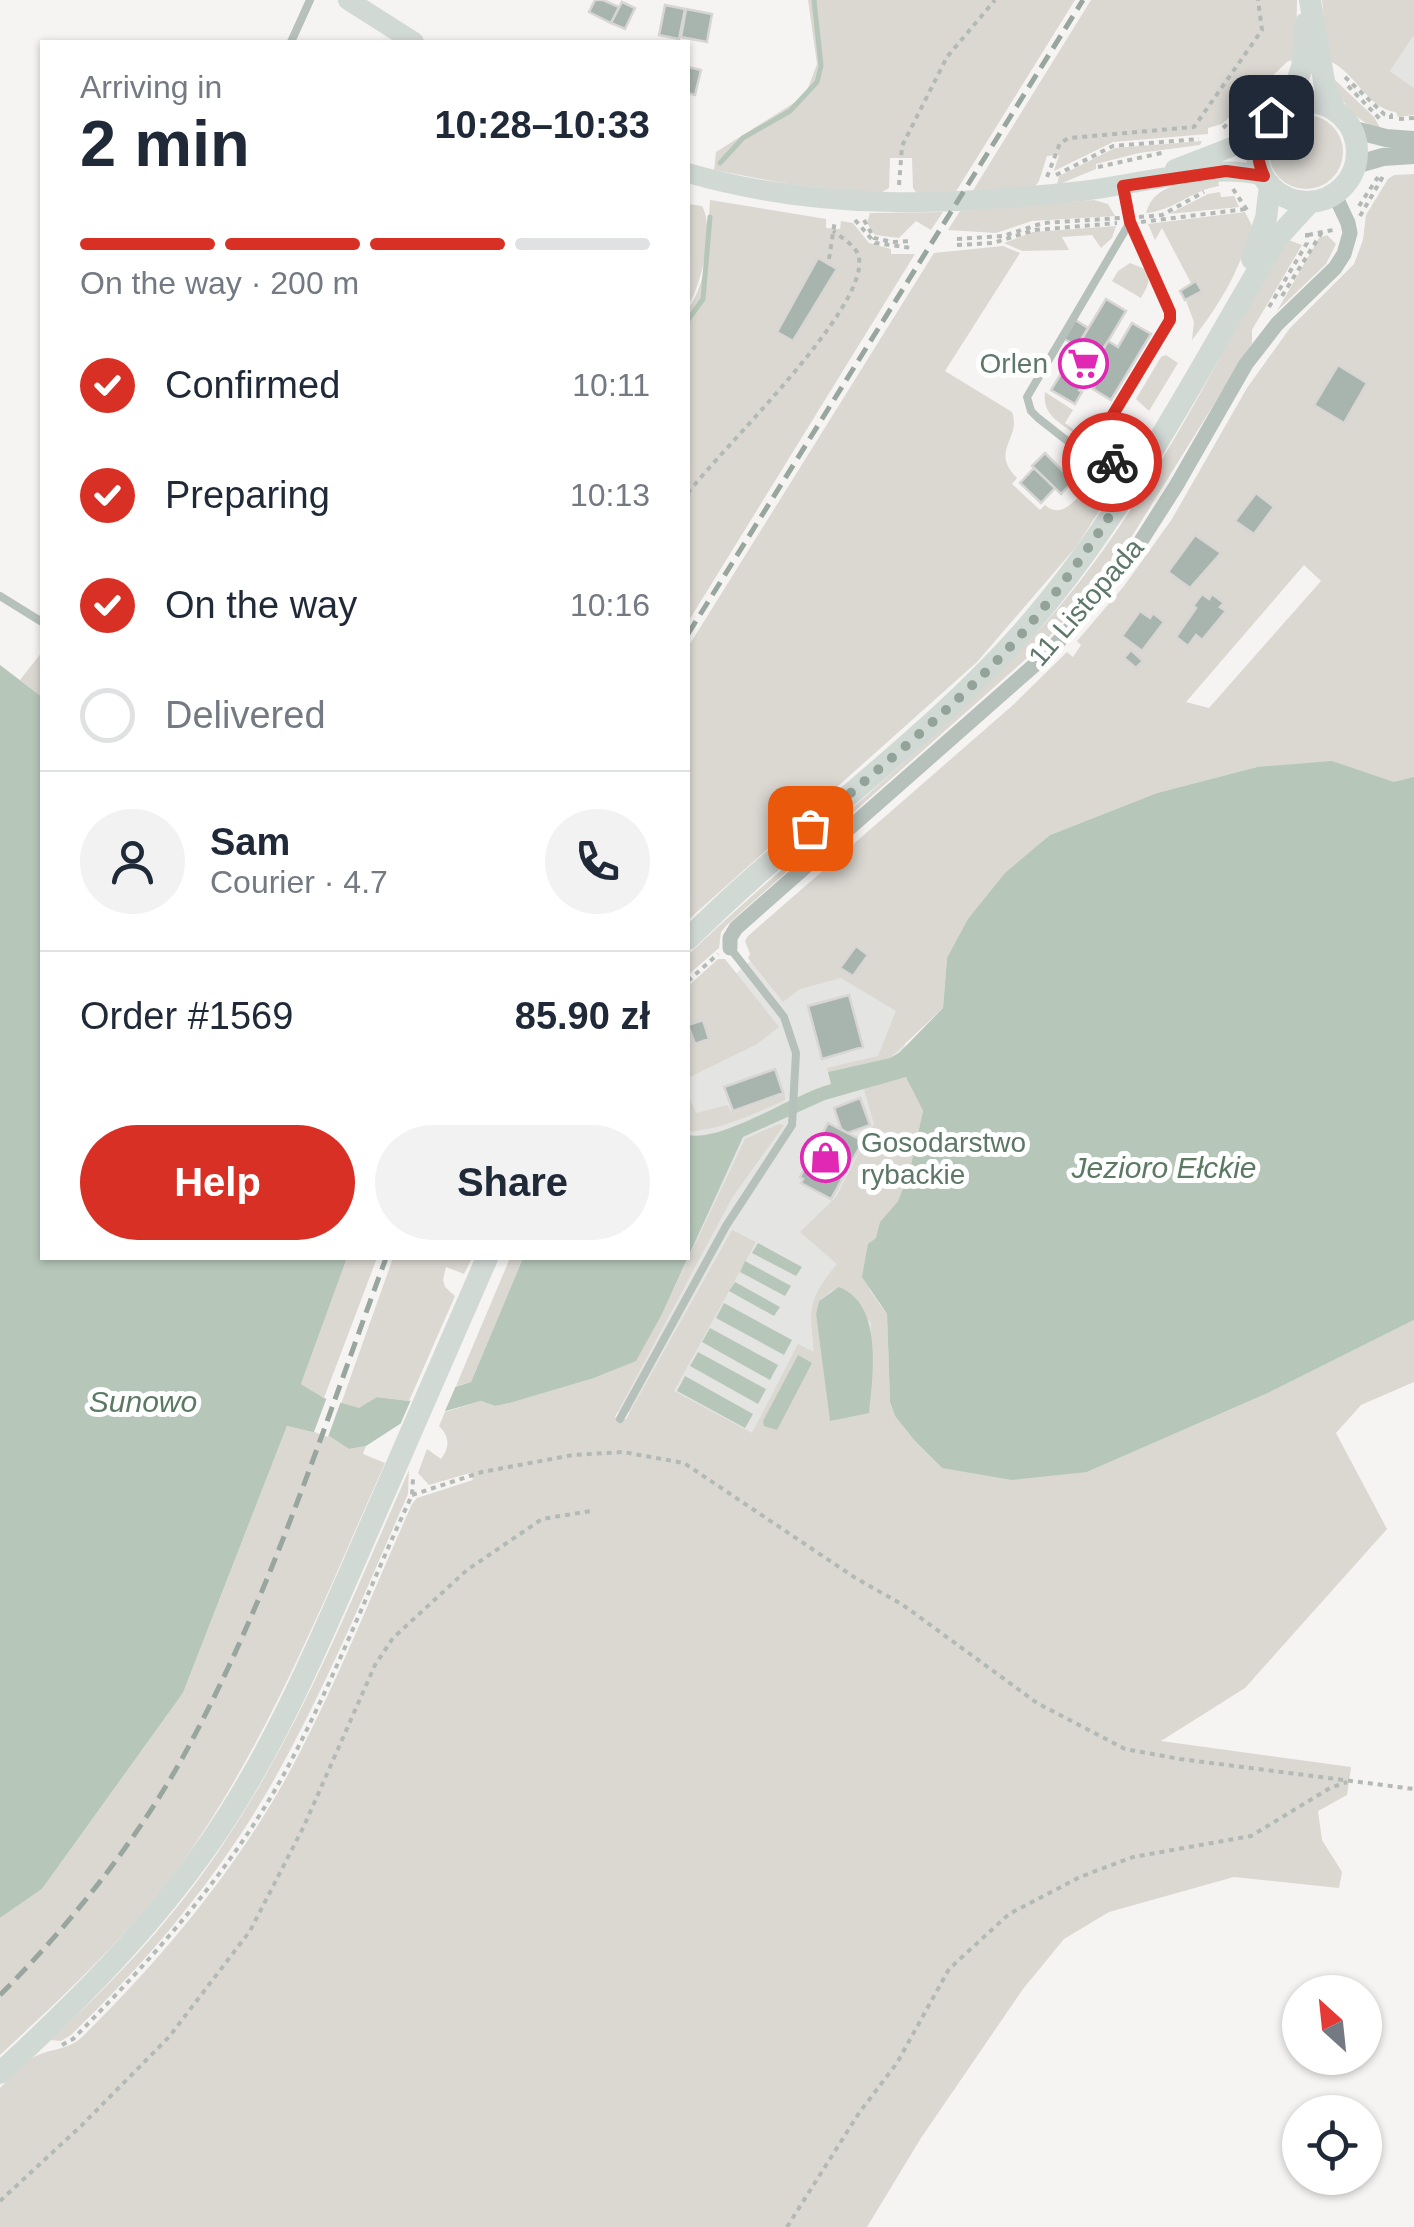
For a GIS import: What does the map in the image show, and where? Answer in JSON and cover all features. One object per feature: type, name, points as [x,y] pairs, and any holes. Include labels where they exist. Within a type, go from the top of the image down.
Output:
[{"type":"main road","points":[[348,0],[411,40]]},
{"type":"main road","points":[[1289,105],[1302,67],[1309,0]]},
{"type":"main road","points":[[690,937],[1002,654],[1070,574],[1151,450],[1278,236],[1310,202],[1344,186],[1357,153],[1352,129],[1334,110],[1325,87],[1309,0]]},
{"type":"main road","points":[[1234,310],[1262,233],[1267,181],[1257,156],[1260,136],[1271,117],[1289,105],[1312,102],[1334,110]]},
{"type":"main road","points":[[1127,185],[1228,151],[1260,136]]},
{"type":"main road","points":[[690,173],[754,189],[898,205],[1042,196],[1226,171],[1267,181],[1288,198],[1310,202]]},
{"type":"main road","points":[[0,2073],[76,2001],[147,1925],[233,1808],[307,1671],[486,1260]]},
{"type":"street","points":[[1352,129],[1414,140]]},
{"type":"street","points":[[1355,165],[1383,157],[1414,155]]},
{"type":"street","name":"11 Listopada","points":[[730,948],[736,928],[1047,654],[1094,602],[1148,529],[1246,364],[1277,324],[1335,268],[1344,254],[1350,233],[1334,194]]},
{"type":"lane","points":[[291,40],[310,0]]},
{"type":"lane","points":[[1088,456],[1170,320],[1169,305],[1130,220],[1127,185]]},
{"type":"lane","points":[[1130,220],[1027,397],[1031,411],[1088,456],[1117,462],[1151,450]]},
{"type":"lane","points":[[0,596],[40,621]]},
{"type":"lane","points":[[620,1420],[726,1226],[792,1126],[796,1053],[784,1017],[730,948]]},
{"type":"path","points":[[898,205],[902,146],[948,56],[995,0]]},
{"type":"path","points":[[1054,155],[1069,138],[1194,127],[1262,30],[1258,0]]},
{"type":"path","points":[[1390,120],[1414,118]]},
{"type":"path","points":[[1042,196],[1057,174],[1112,146],[1200,138]]},
{"type":"path","points":[[1098,167],[1169,152]]},
{"type":"path","points":[[1359,216],[1364,214],[1385,173]]},
{"type":"path","points":[[1130,220],[1162,215],[1208,190]]},
{"type":"path","points":[[829,258],[836,200]]},
{"type":"path","points":[[957,242],[993,243],[1035,230],[1246,209]]},
{"type":"path","points":[[860,224],[875,243],[912,245],[874,238],[867,229],[864,213]]},
{"type":"path","points":[[1306,228],[1307,244],[1268,314],[1322,232]]},
{"type":"path","points":[[690,491],[788,382],[847,300],[860,263],[858,251],[833,231]]},
{"type":"path","points":[[690,979],[730,948]]},
{"type":"path","points":[[412,1496],[482,1472],[573,1455],[623,1452],[684,1464],[854,1578],[903,1605],[1036,1702],[1124,1749],[1414,1789]]},
{"type":"path","points":[[0,2201],[170,2037],[250,1931],[304,1826],[375,1665],[392,1638],[467,1570],[542,1519],[591,1511]]},
{"type":"path","points":[[787,2227],[859,2113],[897,2063],[949,1969],[1010,1914],[1080,1877],[1133,1857],[1251,1836],[1330,1788],[1352,1780]]},
{"type":"shaded area","points":[[808,0],[1075,0],[955,193],[918,195],[913,188],[912,158],[890,158],[889,188],[877,195],[714,170],[716,152],[805,96],[817,64]]},
{"type":"shaded area","points":[[1091,0],[1297,0],[1296,58],[1287,62],[1222,124],[1208,128],[1208,134],[1113,142],[1054,171],[1059,155],[1047,156],[1034,188],[972,192]]},
{"type":"shaded area","points":[[1322,0],[1414,0],[1414,35],[1390,71],[1414,88],[1414,115],[1398,117],[1396,112],[1386,110],[1329,61]]},
{"type":"shaded area","points":[[1414,35],[1414,88],[1390,71]]},
{"type":"shaded area","points":[[1287,79],[1287,91],[1261,109],[1249,128],[1229,142],[1234,131]]},
{"type":"shaded area","points":[[1334,79],[1374,117],[1381,129],[1350,110]]},
{"type":"shaded area","points":[[1306,115],[1332,126],[1343,152],[1332,178],[1306,189],[1280,178],[1269,152],[1280,126]]},
{"type":"shaded area","points":[[1202,141],[1200,145],[1139,153],[1096,164],[1096,169],[1057,185],[1059,176],[1115,148]]},
{"type":"shaded area","points":[[1414,174],[1414,796],[1257,767],[1157,793],[1050,835],[947,958],[943,1008],[890,1058],[828,1072],[827,1068],[878,1056],[896,1011],[841,978],[800,989],[783,1002],[748,958],[748,936],[1013,705],[1067,652],[1073,657],[1081,645],[1077,641],[1124,586],[1172,519],[1247,388],[1290,328],[1354,264],[1363,240],[1366,215],[1394,175]],"holes":[[[1304,565],[1321,581],[1209,708],[1186,702]]]},
{"type":"shaded area","points":[[1218,179],[1219,186],[1146,213],[1165,189]]},
{"type":"shaded area","points":[[1220,192],[1221,197],[1234,196],[1239,207],[1169,214],[1208,194]]},
{"type":"shaded area","points":[[710,200],[826,219],[826,228],[840,229],[841,221],[853,223],[869,243],[891,249],[891,254],[915,254],[690,619],[690,306],[704,271]]},
{"type":"shaded area","points":[[1094,200],[1108,204],[1115,216],[1032,221],[996,233],[948,230],[960,211]]},
{"type":"shaded area","points":[[690,204],[702,206],[707,228],[702,271],[690,302]]},
{"type":"shaded area","points":[[943,212],[931,230],[916,221],[899,238],[875,235],[867,223],[870,213]]},
{"type":"shaded area","points":[[1245,212],[1252,226],[1242,258],[1220,300],[1192,340],[1194,322],[1186,301],[1203,291],[1197,280],[1191,283],[1162,228],[1155,240],[1148,224]]},
{"type":"shaded area","points":[[1116,226],[1112,238],[1101,248],[1092,235],[1062,237],[1069,250],[1022,251],[1004,243],[1033,232]]},
{"type":"shaded area","points":[[1327,235],[1336,244],[1326,264],[1277,311],[1319,238]]},
{"type":"shaded area","points":[[1286,239],[1302,245],[1252,330],[1252,343],[1129,541],[1073,611],[1037,649],[728,924],[721,932],[719,948],[690,973],[690,953],[972,699],[1059,607],[1123,521]]},
{"type":"shaded area","points":[[1003,246],[1020,253],[945,371],[1012,412],[1013,430],[1006,460],[1017,478],[1012,484],[1040,510],[1045,505],[1056,510],[1065,508],[1083,493],[1092,501],[1107,478],[1125,471],[1076,547],[977,662],[690,918],[690,644],[934,253]]},
{"type":"shaded area","points":[[1130,263],[1147,273],[1148,284],[1141,298],[1112,281]]},
{"type":"shaded area","points":[[1166,355],[1178,363],[1149,411],[1136,399],[1161,357]]},
{"type":"shaded area","points":[[1045,392],[1073,410],[1065,423],[1075,434],[1049,412]]},
{"type":"shaded area","points":[[40,655],[40,695],[20,680]]},
{"type":"shaded area","points":[[929,806],[877,1320],[875,1419],[778,1474],[659,1413],[610,1412],[521,1260],[690,1260],[690,1013]]},
{"type":"shaded area","points":[[718,959],[725,959],[779,1027],[757,1044],[690,1077],[690,984]]},
{"type":"shaded area","points":[[906,1076],[923,1111],[909,1173],[898,1201],[880,1222],[869,1290],[887,1314],[890,1402],[895,1416],[942,1468],[1087,1472],[1268,1393],[1414,1320],[1414,1382],[1361,1405],[1336,1433],[1387,1529],[1245,1688],[1161,1741],[1351,1767],[1347,1795],[1318,1811],[1322,1840],[1342,1872],[1339,1888],[1234,1877],[1109,1912],[1064,1939],[1023,1989],[921,2138],[867,2227],[0,2227],[0,2088],[34,2057],[76,2042],[113,2006],[202,1904],[254,1831],[314,1723],[412,1504],[417,1498],[473,1480],[470,1473],[429,1485],[418,1473],[427,1449],[441,1459],[446,1450],[447,1438],[439,1426],[445,1412],[481,1401],[495,1406],[510,1403],[591,1379],[662,1314],[745,1139],[779,1124],[784,1125],[732,1198],[615,1417],[626,1419],[732,1230],[756,1242],[674,1391],[752,1433],[798,1344],[814,1352],[813,1304],[820,1286],[837,1264],[800,1232],[836,1197],[874,1124],[864,1090]],"holes":[[[832,1290],[871,1322],[871,1392],[830,1420],[816,1314],[819,1301]]]},
{"type":"shaded area","points":[[785,1094],[785,1100],[749,1116],[690,1132],[690,1100],[696,1113],[727,1105],[732,1113]]},
{"type":"shaded area","points":[[346,1260],[376,1260],[324,1398],[301,1384]]},
{"type":"shaded area","points":[[392,1260],[471,1260],[464,1274],[446,1267],[445,1287],[455,1296],[409,1401],[377,1397],[359,1409],[341,1404]]},
{"type":"shaded area","points":[[509,1260],[522,1260],[471,1382],[456,1386]]},
{"type":"shaded area","points":[[287,1426],[329,1436],[349,1449],[366,1446],[363,1454],[385,1463],[319,1612],[248,1757],[191,1850],[125,1932],[0,2055],[0,1918],[42,1889],[183,1693]]},
{"type":"shaded area","points":[[409,1470],[408,1494],[345,1638],[294,1744],[254,1813],[208,1881],[129,1976],[71,2035],[61,2041],[50,2040],[163,1924],[250,1802],[323,1662]]},
{"type":"water","name":"Sunowo","points":[[0,665],[40,695],[40,1260],[346,1260],[301,1384],[324,1398],[359,1408],[377,1397],[409,1401],[471,1382],[522,1260],[687,1260],[636,1361],[510,1403],[495,1406],[481,1401],[400,1424],[366,1446],[349,1449],[329,1436],[287,1426],[183,1693],[42,1889],[0,1918]]},
{"type":"water","name":"Jezioro Ełckie","points":[[1332,761],[1394,782],[1414,777],[1414,1320],[1268,1393],[1087,1472],[1012,1480],[942,1468],[895,1416],[890,1402],[887,1314],[862,1277],[868,1244],[876,1238],[880,1222],[898,1201],[909,1173],[923,1111],[906,1077],[825,1100],[743,1137],[690,1253],[690,1135],[739,1125],[831,1084],[828,1072],[899,1053],[943,1008],[947,958],[968,919],[1005,873],[1050,835],[1157,793],[1257,767]]},
{"type":"water","points":[[758,1243],[802,1267],[796,1276],[752,1253]]},
{"type":"water","points":[[745,1261],[791,1286],[785,1296],[740,1272]]},
{"type":"water","points":[[735,1282],[780,1307],[774,1316],[729,1291]]},
{"type":"water","points":[[839,1287],[863,1308],[869,1324],[872,1379],[869,1413],[830,1421],[816,1314],[819,1301]]},
{"type":"water","points":[[724,1303],[792,1340],[784,1355],[716,1318]]},
{"type":"water","points":[[710,1328],[778,1365],[770,1380],[702,1342]]},
{"type":"water","points":[[698,1352],[766,1389],[758,1404],[690,1366]]},
{"type":"water","points":[[798,1355],[812,1363],[777,1430],[764,1426],[763,1421]]},
{"type":"water","points":[[685,1376],[753,1414],[745,1428],[677,1391]]},
{"type":"pier","points":[[458,1381],[442,1418],[397,1432],[413,1395]]},
{"type":"pier","points":[[327,1397],[341,1401],[328,1437],[314,1432]]},
{"type":"building","points":[[595,0],[619,7],[611,23],[589,12]]},
{"type":"building","points":[[622,2],[635,8],[625,29],[611,23]]},
{"type":"building","points":[[665,5],[685,9],[679,39],[659,35]]},
{"type":"building","points":[[686,9],[712,14],[707,42],[681,37]]},
{"type":"building","points":[[690,67],[701,70],[695,95],[690,94]]},
{"type":"building","points":[[818,258],[837,269],[793,341],[777,332]]},
{"type":"building","points":[[1196,281],[1202,291],[1185,300],[1180,291]]},
{"type":"building","points":[[1106,299],[1126,311],[1079,390],[1082,392],[1075,404],[1051,390]]},
{"type":"building","points":[[1074,319],[1088,328],[1077,347],[1063,338]]},
{"type":"building","points":[[1132,323],[1151,334],[1111,400],[1093,389],[1106,366],[1096,360],[1108,341],[1118,347]]},
{"type":"building","points":[[1338,365],[1367,383],[1344,423],[1314,405]]},
{"type":"building","points":[[1045,453],[1073,481],[1061,494],[1032,466]]},
{"type":"building","points":[[1034,468],[1055,488],[1041,503],[1020,483]]},
{"type":"building","points":[[1256,493],[1274,507],[1254,534],[1235,521]]},
{"type":"building","points":[[1195,535],[1221,553],[1190,588],[1168,572]]},
{"type":"building","points":[[1202,594],[1209,599],[1212,594],[1224,603],[1220,607],[1226,611],[1202,640],[1196,635],[1188,646],[1176,637]]},
{"type":"building","points":[[1140,611],[1150,618],[1153,613],[1164,622],[1142,651],[1122,636]]},
{"type":"building","points":[[1131,650],[1143,661],[1136,668],[1124,658]]},
{"type":"building","points":[[856,946],[868,955],[853,976],[840,968]]},
{"type":"building","points":[[849,995],[863,1047],[822,1059],[808,1006]]},
{"type":"building","points":[[703,1020],[709,1039],[695,1044],[690,1024]]},
{"type":"building","points":[[775,1069],[783,1093],[733,1111],[724,1087]]},
{"type":"building","points":[[860,1098],[870,1125],[848,1133],[841,1129],[834,1108]]},
{"type":"building","points":[[828,1123],[863,1141],[831,1199],[801,1183],[800,1177]]},
{"type":"waterway","points":[[720,163],[743,138],[790,111],[817,82],[821,66],[814,0]]},
{"type":"waterway","points":[[690,317],[703,299],[710,217]]},
{"type":"railway","points":[[690,631],[1083,0]]},
{"type":"railway","points":[[0,1995],[105,1875],[151,1810],[191,1742],[273,1564],[385,1260]]},
{"type":"way so far","points":[[810,828],[934,719],[1019,636],[1104,528],[1151,450],[1112,462]]},
{"type":"place","name":"Orlen","points":[[1083,363]]},
{"type":"place","name":"Gosodarstwo rybackie","points":[[826,1158]]},
{"type":"route","points":[[1112,462],[1088,456],[1170,320],[1169,305],[1130,222],[1123,186],[1226,171],[1264,176],[1259,167],[1258,146],[1262,129],[1271,117]]}]
